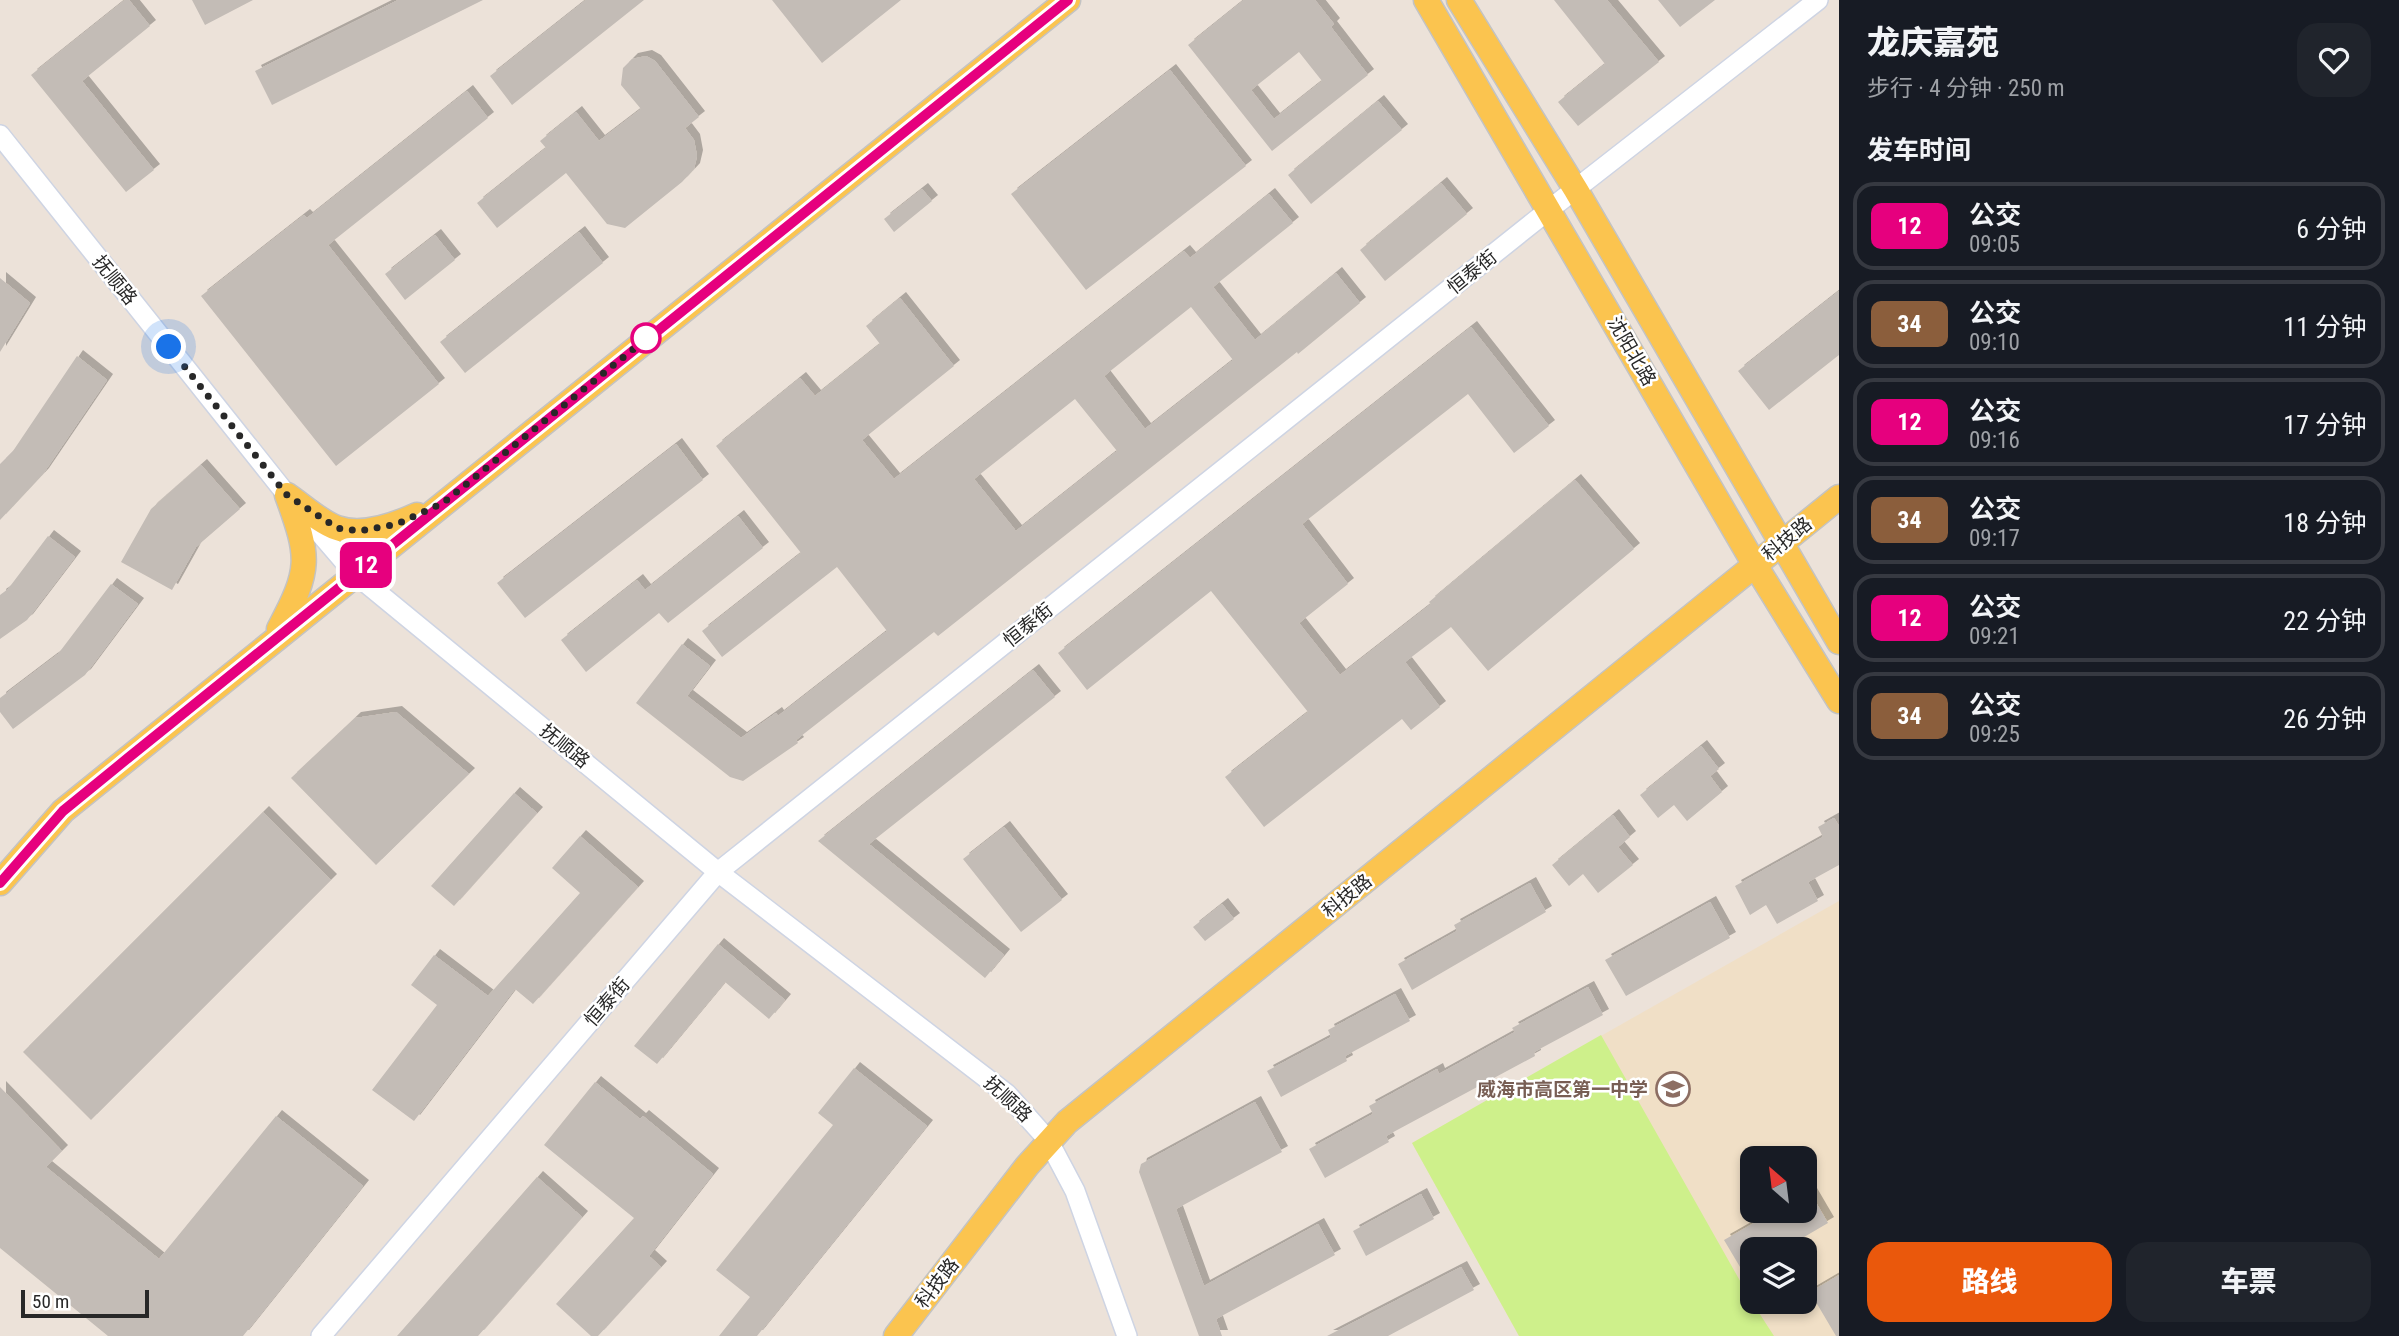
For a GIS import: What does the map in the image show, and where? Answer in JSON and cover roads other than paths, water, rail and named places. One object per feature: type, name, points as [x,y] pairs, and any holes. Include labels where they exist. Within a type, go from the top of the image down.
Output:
[{"type":"main road","points":[[0,883],[63,811],[1068,0]]},
{"type":"main road","name":"沈阳北路","points":[[1426,0],[1755,565],[1839,701]]},
{"type":"main road","name":"沈阳北路","points":[[1459,0],[1576,190],[1839,642]]},
{"type":"main road","points":[[287,495],[337,528],[359,531],[397,524],[443,503]]},
{"type":"main road","points":[[273,639],[299,591],[305,565],[303,540],[287,495]]},
{"type":"main road","name":"科技路","points":[[896,1336],[1048,1140],[1839,496]]},
{"type":"street","name":"恒泰街","points":[[321,1336],[718,872],[1550,209],[1818,0]]},
{"type":"street","name":"抚顺路","points":[[0,135],[287,495],[355,574],[718,872],[1007,1094],[1048,1140],[1075,1191],[1127,1336]]},
{"type":"place","name":"威海市高区第一中学","points":[[1673,1089]]}]
